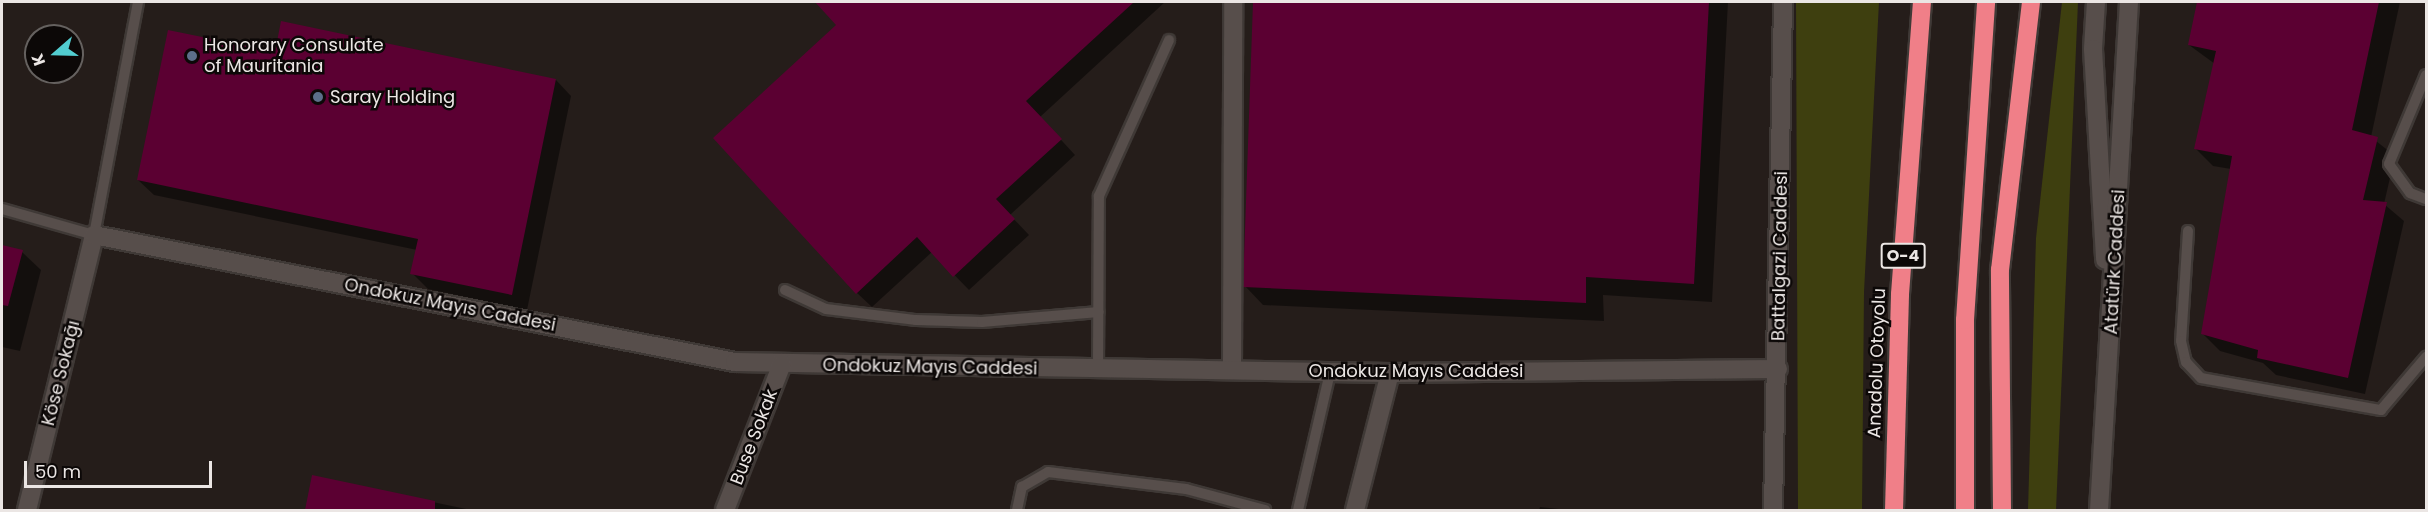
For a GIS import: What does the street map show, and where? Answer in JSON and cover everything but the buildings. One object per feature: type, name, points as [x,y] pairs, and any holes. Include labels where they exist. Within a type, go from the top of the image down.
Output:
[{"type":"highway","name":"Anadolu Otoyolu","points":[[1894,510],[1900,294],[1922,2]]},
{"type":"highway","points":[[1965,510],[1965,320],[1986,2]]},
{"type":"highway","points":[[2002,510],[2000,270],[2031,2]]},
{"type":"street","points":[[1232,370],[1233,2]]},
{"type":"street","name":"Battalgazi Caddesi","points":[[1773,510],[1778,369],[1783,2]]},
{"type":"street","name":"Atatürk Caddesi","points":[[2096,2],[2093,49],[2110,351]]},
{"type":"street","name":"Atatürk Caddesi","points":[[2110,351],[2129,2]]},
{"type":"street","name":"Ondokuz Mayıs Caddesi","points":[[94,235],[735,362],[1390,373],[1778,369]]},
{"type":"street","name":"Köse Sokağı","points":[[27,510],[94,235]]},
{"type":"street","points":[[2099,510],[2110,351]]},
{"type":"street","name":"Buse Sokak","points":[[725,510],[782,364]]},
{"type":"street","points":[[1355,510],[1390,373]]},
{"type":"lane","points":[[2,209],[94,235],[138,2]]},
{"type":"lane","points":[[1098,369],[1099,196],[1169,40]]},
{"type":"lane","points":[[2427,75],[2390,164],[2393,176],[2410,193],[2427,199]]},
{"type":"lane","points":[[2188,231],[2181,341],[2186,362],[2201,378],[2381,410],[2427,357]]},
{"type":"lane","points":[[785,290],[826,309],[916,320],[982,322],[1099,312]]},
{"type":"lane","points":[[1298,510],[1330,372]]},
{"type":"lane","points":[[1017,510],[1022,487],[1048,472],[1186,489],[1265,510]]},
{"type":"shaded area","points":[[1796,2],[1879,2],[1864,292],[1862,510],[1798,510]]},
{"type":"shaded area","points":[[2062,2],[2078,2],[2056,510],[2028,510],[2036,238]]},
{"type":"place","name":"Honorary Consulate of Mauritania","points":[[192,56]]},
{"type":"place","name":"Saray Holding","points":[[318,97]]}]
